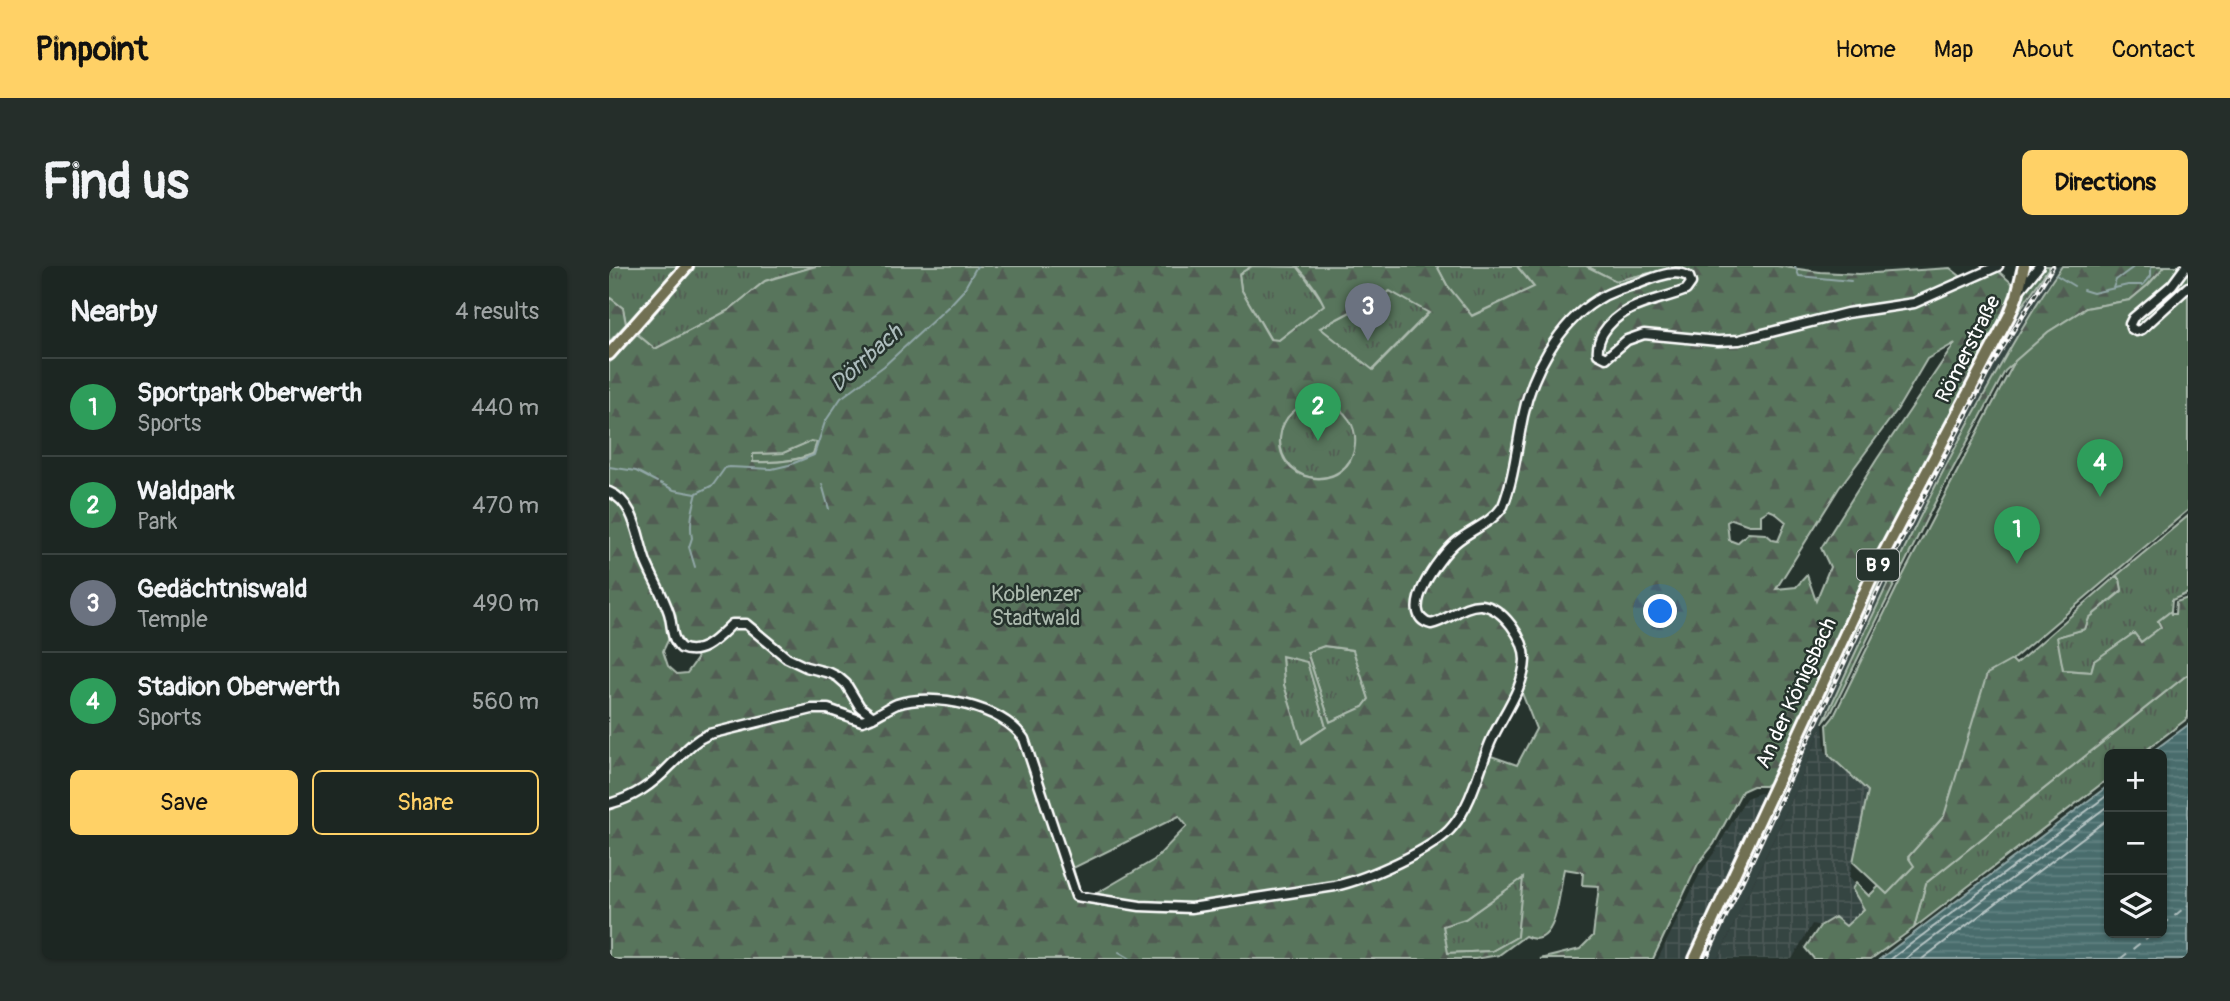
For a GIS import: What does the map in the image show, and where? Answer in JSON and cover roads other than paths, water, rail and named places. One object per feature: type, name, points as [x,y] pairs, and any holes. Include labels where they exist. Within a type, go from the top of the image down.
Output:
[{"type":"main road","points":[[609,354],[687,266]]},
{"type":"main road","name":"Römerstraße","points":[[1939,447],[1999,336],[2018,292],[2024,266]]},
{"type":"main road","name":"An der Königsbach","points":[[1695,959],[1869,583],[1939,447]]},
{"type":"street","points":[[609,804],[639,793],[662,775],[693,742],[709,734],[817,708],[858,720],[873,717],[897,705],[923,699],[955,702],[1000,718],[1014,727],[1030,752],[1076,896],[1140,906],[1191,908],[1335,886],[1356,880],[1437,840],[1453,827],[1517,688],[1524,667],[1523,646],[1514,629],[1498,613],[1489,607],[1478,605],[1429,624],[1419,614],[1418,599],[1428,579],[1452,545],[1492,519],[1503,506],[1531,385],[1558,339],[1581,313],[1598,299],[1631,286],[1673,274],[1681,273],[1689,277],[1691,285],[1686,290],[1627,309],[1611,323],[1597,346],[1599,355],[1606,358],[1627,340],[1644,334],[1718,341],[1739,340],[1847,313],[1921,301],[1998,266]]},
{"type":"street","points":[[2018,266],[2038,266]]},
{"type":"street","points":[[2018,292],[2038,266]]},
{"type":"street","points":[[2186,266],[2172,285],[2131,320],[2131,328],[2136,331],[2142,329],[2188,287]]},
{"type":"street","points":[[609,492],[623,502],[634,522],[647,564],[668,611],[673,638],[681,648],[693,651],[715,640],[732,624],[746,624],[799,665],[838,677],[846,684],[857,704],[873,717]]},
{"type":"water","points":[[2188,725],[2188,959],[1880,959],[2104,789],[2104,938],[2167,938],[2167,749],[2156,749]]},
{"type":"waterway","name":"Dörrbach","points":[[695,567],[689,547],[697,493],[713,485],[725,468],[772,469],[814,455],[825,422],[841,398],[884,366],[950,305],[963,291],[977,266]]},
{"type":"waterway","points":[[1795,266],[1799,276],[1851,281]]},
{"type":"waterway","points":[[2113,288],[2116,280],[2135,266]]},
{"type":"waterway","points":[[2083,290],[2093,293],[2128,285],[2143,285],[2151,276],[2151,266]]},
{"type":"waterway","points":[[2056,275],[2074,286]]},
{"type":"waterway","points":[[609,467],[636,471],[657,482]]},
{"type":"waterway","points":[[660,483],[674,490],[696,494]]},
{"type":"waterway","points":[[822,484],[829,509]]},
{"type":"waterway","points":[[1119,952],[1131,959]]},
{"type":"railway","points":[[1706,959],[1901,541],[1992,365],[2053,266]]},
{"type":"place","name":"Gedächtniswald","points":[[1368,341]]},
{"type":"place","name":"Waldpark","points":[[1318,441]]},
{"type":"place","name":"Stadion Oberwerth","points":[[2100,497]]},
{"type":"place","name":"Sportpark Oberwerth","points":[[2017,564]]},
{"type":"park label","name":"Koblenzer Stadtwald","points":[[1036,606]]}]
